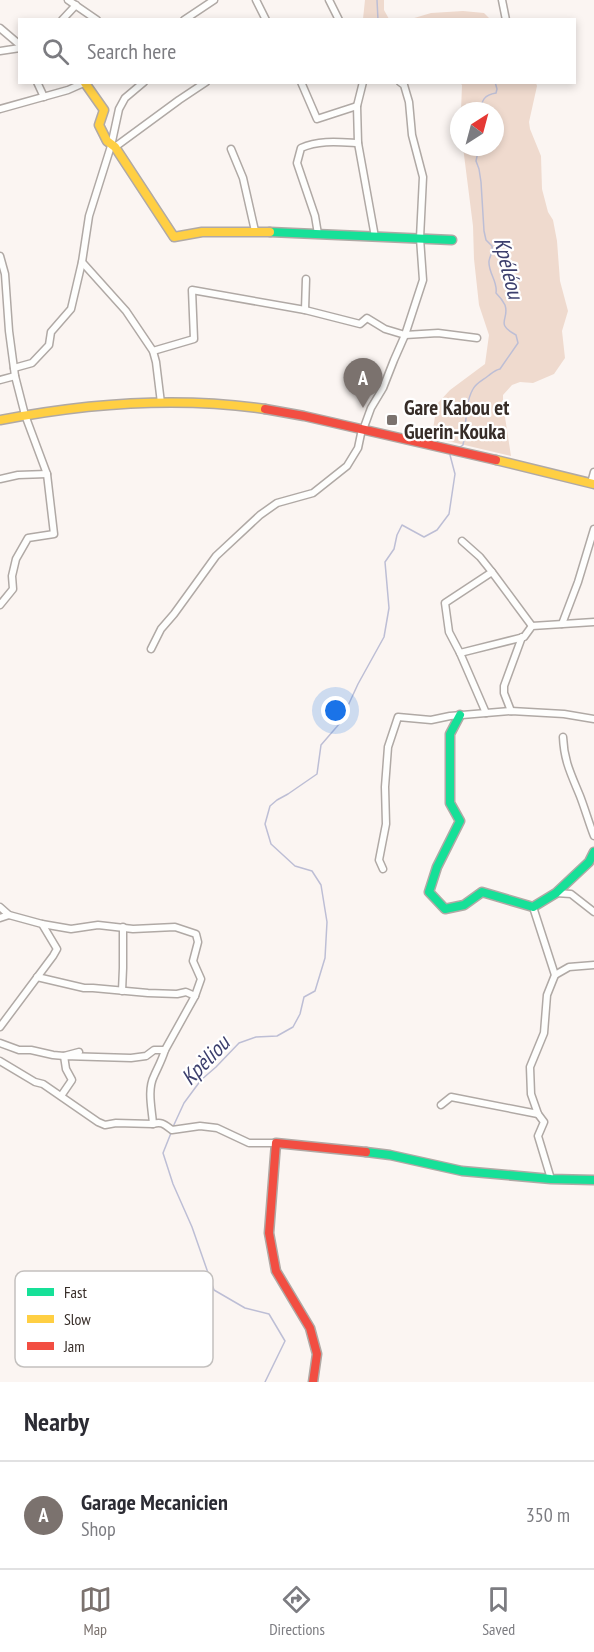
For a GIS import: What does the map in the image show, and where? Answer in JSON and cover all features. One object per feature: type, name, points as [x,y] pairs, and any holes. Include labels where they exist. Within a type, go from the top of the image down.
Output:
[{"type":"street","points":[[68,0],[94,18]]},
{"type":"street","points":[[256,0],[265,18]]},
{"type":"street","points":[[329,0],[338,18]]},
{"type":"street","points":[[501,0],[506,18]]},
{"type":"street","points":[[187,18],[211,1]]},
{"type":"street","points":[[64,18],[76,5]]},
{"type":"street","points":[[0,28],[18,44]]},
{"type":"street","points":[[0,51],[18,46]]},
{"type":"street","points":[[38,84],[44,97]]},
{"type":"street","points":[[0,109],[83,84]]},
{"type":"street","points":[[86,84],[104,110],[99,125],[174,237],[202,232],[255,231],[452,240]]},
{"type":"street","points":[[14,369],[32,363],[50,345],[51,332],[71,309],[82,262],[88,216],[113,146],[119,109],[125,98],[142,84]]},
{"type":"street","points":[[113,146],[203,84]]},
{"type":"street","points":[[302,84],[317,119],[357,106]]},
{"type":"street","points":[[362,84],[357,106],[358,143],[375,237]]},
{"type":"street","points":[[152,649],[161,629],[216,556],[260,515],[277,503],[313,493],[347,466],[358,448],[371,408],[384,388],[405,336],[423,280],[420,238],[423,177],[412,135],[409,102],[403,84]]},
{"type":"street","points":[[318,234],[315,216],[297,163],[301,148],[310,144],[327,142],[358,143]]},
{"type":"street","points":[[231,149],[243,178],[255,231]]},
{"type":"street","points":[[0,256],[5,273],[15,376],[24,414],[47,474],[54,534],[28,538],[16,559],[12,576],[13,589],[0,605]]},
{"type":"street","points":[[82,262],[126,311],[153,351],[161,403]]},
{"type":"street","points":[[305,310],[306,279]]},
{"type":"street","points":[[153,351],[194,339],[192,290],[305,310],[360,324],[367,318],[385,329],[405,336],[438,333],[477,338]]},
{"type":"street","points":[[0,329],[9,331]]},
{"type":"street","points":[[0,380],[15,376]]},
{"type":"street","points":[[0,420],[24,414],[76,407],[161,403],[212,404],[284,412],[474,454],[592,484],[594,472]]},
{"type":"street","points":[[0,479],[18,475],[47,474]]},
{"type":"street","points":[[562,624],[594,529]]},
{"type":"street","points":[[462,541],[480,557],[532,626]]},
{"type":"street","points":[[486,713],[449,632],[445,603],[492,572]]},
{"type":"street","points":[[511,711],[504,693],[504,686],[522,638],[532,626],[594,622]]},
{"type":"street","points":[[459,653],[522,638]]},
{"type":"street","points":[[382,869],[380,860],[386,824],[385,787],[388,747],[398,717],[430,720],[511,711],[564,714],[594,719]]},
{"type":"street","points":[[460,715],[450,734],[450,803],[460,821],[437,867],[429,891],[445,909],[464,905],[482,892],[533,907],[556,893],[589,862],[594,852]]},
{"type":"street","points":[[563,737],[569,772],[594,837]]},
{"type":"street","points":[[556,893],[571,894],[594,912]]},
{"type":"street","points":[[0,907],[9,915],[71,929],[98,925],[133,929],[175,927],[196,934],[198,942],[193,961],[201,979],[195,996],[165,1050],[153,1078],[150,1100],[153,1124]]},
{"type":"street","points":[[533,907],[555,975]]},
{"type":"street","points":[[0,918],[9,915]]},
{"type":"street","points":[[0,1027],[57,949],[42,924]]},
{"type":"street","points":[[122,991],[123,927]]},
{"type":"street","points":[[551,1179],[537,1136],[544,1122],[538,1114],[531,1094],[530,1067],[544,1033],[547,995],[555,975],[569,967],[594,965]]},
{"type":"street","points":[[37,977],[84,988],[177,994],[186,992],[195,996]]},
{"type":"street","points":[[0,1043],[19,1050],[64,1056],[130,1058],[146,1056],[154,1050],[165,1050]]},
{"type":"street","points":[[64,1056],[79,1052]]},
{"type":"street","points":[[61,1096],[72,1080],[66,1069],[64,1056]]},
{"type":"street","points":[[0,1061],[35,1082],[43,1084],[105,1125],[163,1123],[172,1130],[200,1126],[217,1128],[249,1143],[313,1146],[390,1155],[462,1171],[551,1179],[594,1180]]},
{"type":"street","points":[[441,1105],[451,1097],[538,1114]]},
{"type":"street","points":[[276,1143],[269,1233],[276,1271],[310,1328],[317,1354],[313,1382]]},
{"type":"shaded area","points":[[365,0],[384,0],[384,10],[388,18],[363,18]]},
{"type":"shaded area","points":[[463,11],[484,13],[489,18],[414,18],[431,13]]},
{"type":"shaded area","points":[[461,84],[536,84],[537,86],[529,122],[541,156],[542,189],[548,212],[553,220],[560,281],[568,311],[562,331],[565,358],[554,374],[533,383],[520,382],[512,385],[503,395],[511,456],[435,438],[433,429],[437,404],[450,390],[485,364],[489,335],[479,305],[473,226],[464,156],[504,156],[504,102],[461,102]]},
{"type":"waterway","name":"Kpéléou","points":[[377,0],[378,18]]},
{"type":"waterway","name":"Kpéléou","points":[[483,102],[489,95],[496,93],[496,84]]},
{"type":"waterway","name":"Kpéléou","points":[[460,447],[463,445],[467,409],[473,389],[500,369],[518,343],[516,335],[504,324],[505,305],[496,293],[496,285],[489,265],[492,246],[486,240],[484,231],[477,156]]},
{"type":"waterway","name":"Kpèliou","points":[[172,1129],[184,1103],[201,1080],[239,1043],[256,1037],[277,1036],[293,1027],[300,1014],[304,997],[315,991],[325,958],[327,922],[321,885],[312,871],[295,866],[271,844],[265,824],[270,806],[317,774],[321,745],[340,723],[384,637],[389,608],[385,562],[394,549],[402,525],[424,537],[437,530],[449,514],[455,474],[451,454]]},
{"type":"waterway","name":"Kpèliou","points":[[171,1133],[163,1153],[207,1271]]},
{"type":"waterway","name":"Kpèliou","points":[[213,1287],[214,1290],[245,1308],[269,1314],[285,1341],[265,1382]]},
{"type":"traffic: fast","points":[[270,232],[452,240]]},
{"type":"traffic: fast","points":[[460,715],[450,734],[450,803],[460,821],[437,867],[429,892],[445,909],[464,905],[482,892],[533,907],[556,893],[589,862],[594,852]]},
{"type":"traffic: fast","points":[[366,1152],[462,1171],[551,1179],[594,1180]]},
{"type":"traffic: slow","points":[[86,84],[104,110],[99,125],[107,141],[115,147],[174,237],[202,232],[270,232]]},
{"type":"traffic: slow","points":[[0,420],[66,409],[132,403],[198,403],[265,409]]},
{"type":"traffic: slow","points":[[496,460],[594,484]]},
{"type":"traffic: jam","points":[[265,409],[496,460]]},
{"type":"traffic: jam","points":[[313,1382],[317,1354],[310,1328],[276,1271],[269,1233],[276,1143],[366,1152]]},
{"type":"place","name":"Garage Mecanicien","points":[[363,408]]},
{"type":"place","name":"Gare Kabou et Guerin-Kouka","points":[[392,420]]}]
